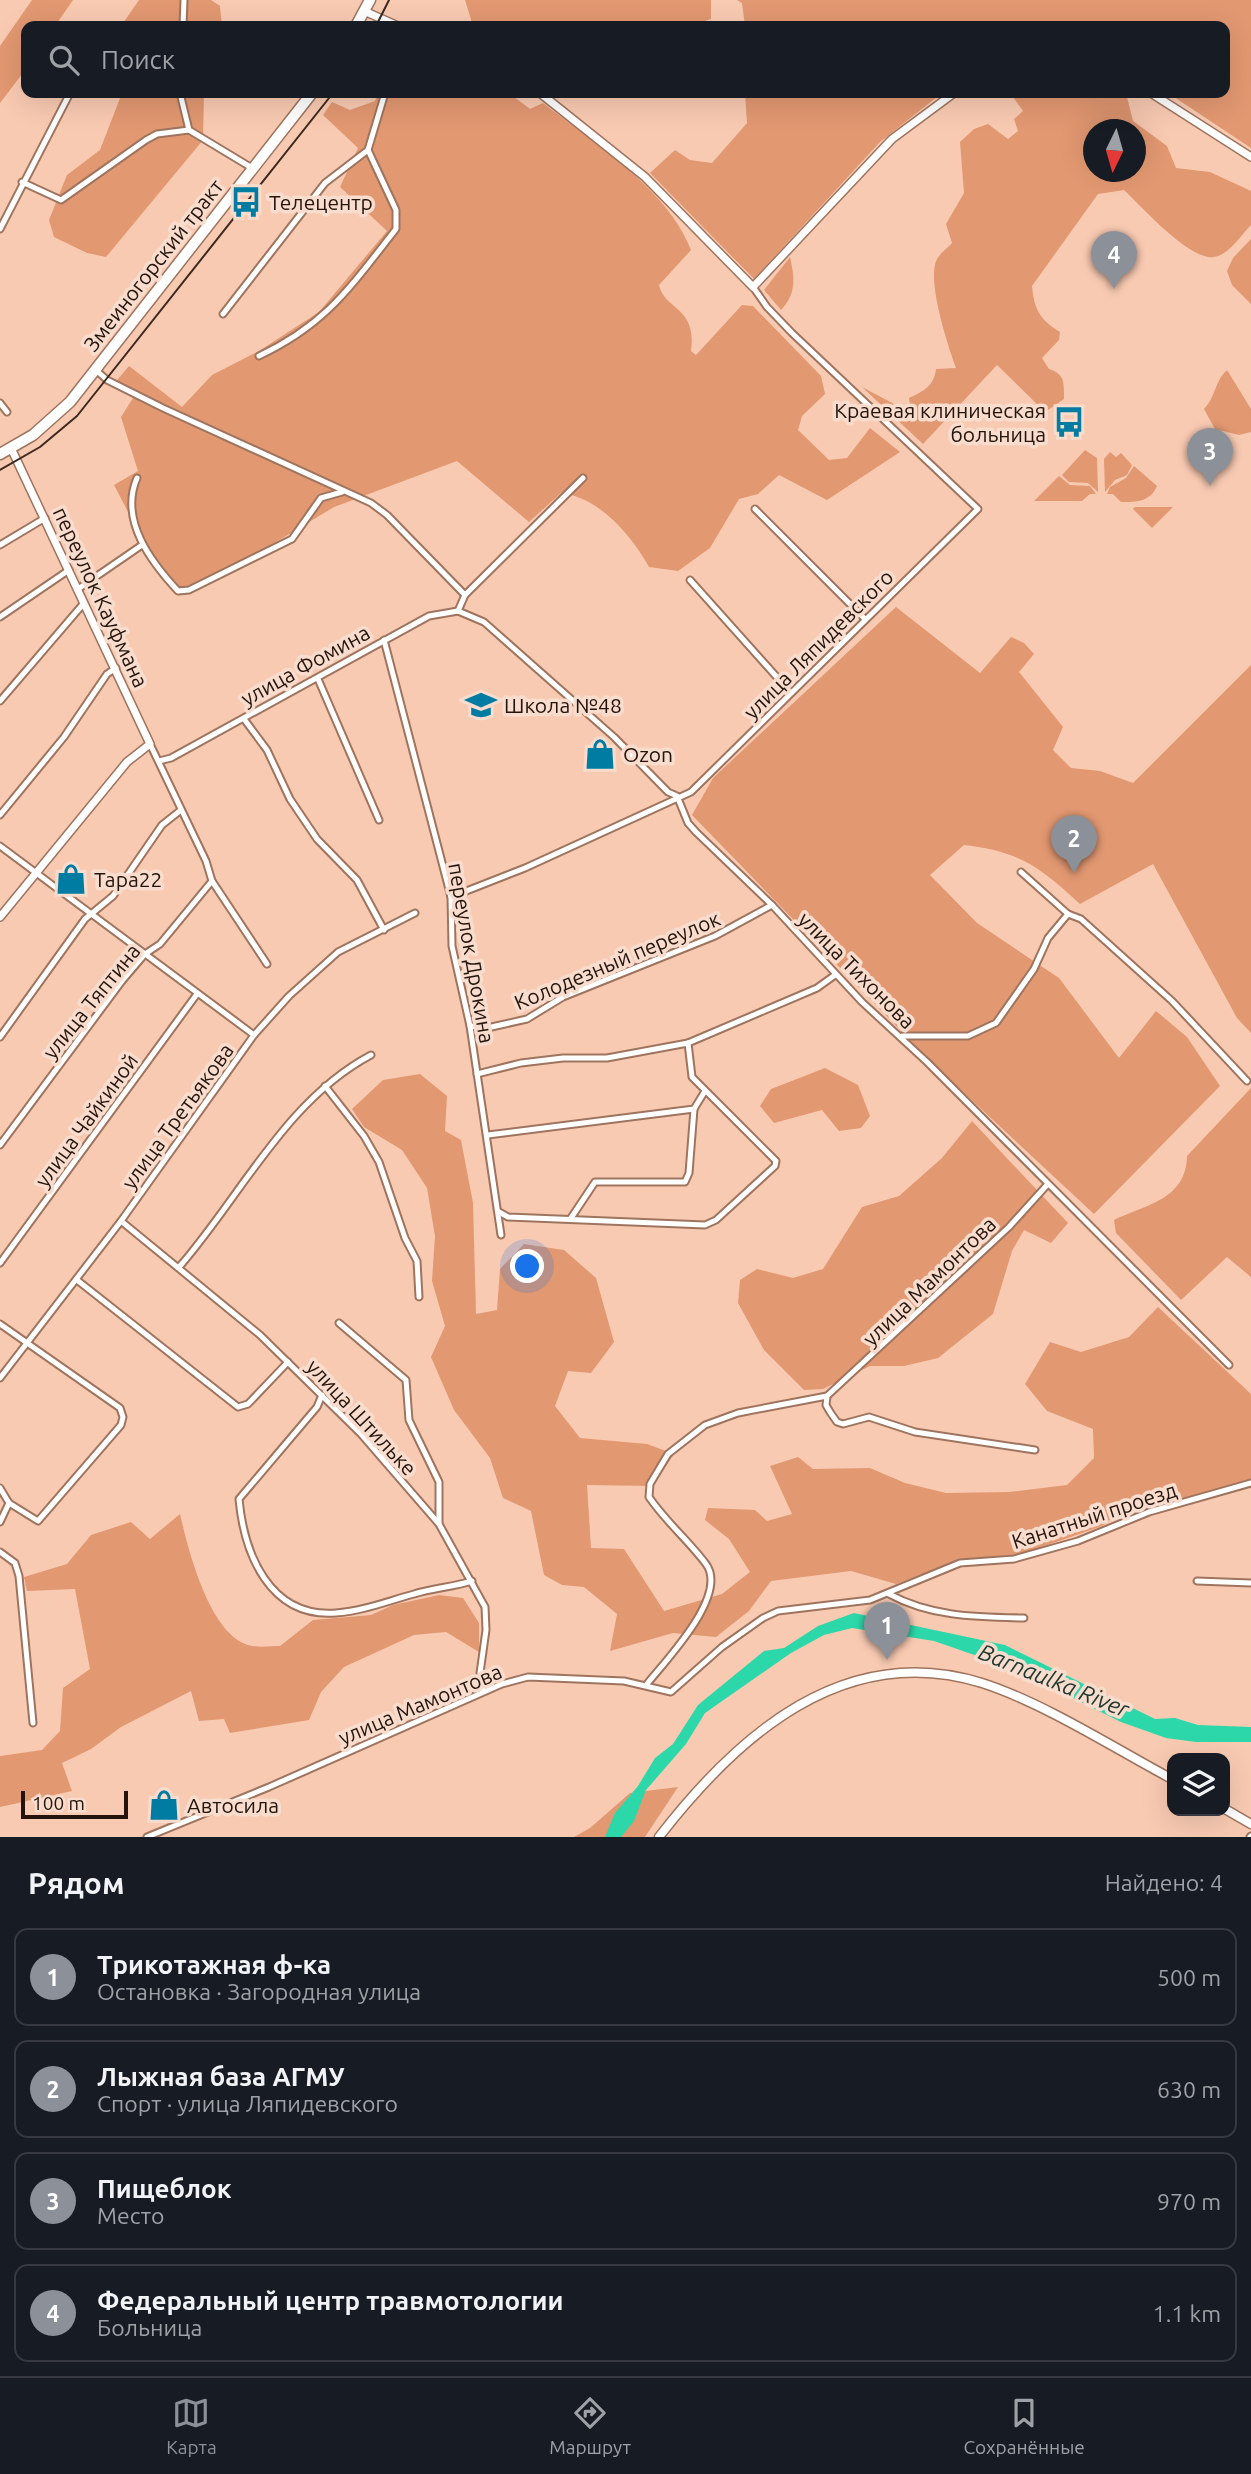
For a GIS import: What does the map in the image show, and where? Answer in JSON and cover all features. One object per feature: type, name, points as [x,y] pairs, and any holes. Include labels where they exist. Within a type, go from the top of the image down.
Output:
[{"type":"highway","points":[[359,21],[370,0]]},
{"type":"highway","name":"Змеиногорский тракт","points":[[0,454],[52,420],[96,370],[308,98]]},
{"type":"main road","points":[[659,1837],[710,1776],[761,1729],[788,1711],[845,1684],[901,1673],[953,1676],[1004,1692],[1167,1776]]},
{"type":"main road","points":[[1230,1812],[1251,1824]]},
{"type":"street","points":[[183,21],[184,0]]},
{"type":"street","points":[[364,11],[387,21]]},
{"type":"street","points":[[0,229],[66,98]]},
{"type":"street","points":[[181,98],[189,130]]},
{"type":"street","points":[[223,314],[325,183],[368,150],[384,98]]},
{"type":"street","points":[[546,98],[645,177],[753,287],[892,139],[947,98]]},
{"type":"street","points":[[1159,98],[1251,157]]},
{"type":"street","points":[[22,182],[61,200],[146,139],[167,132],[189,130],[252,168]]},
{"type":"street","points":[[259,356],[294,340],[334,307],[396,229],[396,209],[368,150]]},
{"type":"street","name":"улица Ляпидевского","points":[[677,796],[691,792],[864,618],[978,509],[792,333],[767,307],[753,287]]},
{"type":"street","points":[[96,370],[107,380],[163,408],[371,503],[387,515],[465,595]]},
{"type":"street","points":[[0,403],[8,412]]},
{"type":"street","name":"переулок Кауфмана","points":[[11,448],[206,861],[212,881],[267,964]]},
{"type":"street","points":[[137,478],[132,518],[142,545],[178,591],[189,590],[292,539],[305,525],[321,498],[338,492],[349,493]]},
{"type":"street","points":[[458,611],[465,595],[583,478]]},
{"type":"street","points":[[755,509],[864,618]]},
{"type":"street","points":[[0,545],[45,518]]},
{"type":"street","points":[[78,589],[142,545]]},
{"type":"street","points":[[0,617],[69,570]]},
{"type":"street","points":[[690,580],[791,693]]},
{"type":"street","points":[[0,701],[85,602]]},
{"type":"street","name":"улица Фомина","points":[[159,761],[171,758],[244,719],[429,616],[458,611]]},
{"type":"street","name":"улица Тихонова","points":[[458,611],[484,622],[614,737],[668,792],[677,796],[688,823],[772,905],[835,975],[901,1036],[1229,1365]]},
{"type":"street","name":"переулок Дрокина","points":[[384,640],[451,897],[452,946],[470,1026],[501,1235]]},
{"type":"street","points":[[0,815],[64,737],[107,674],[116,668]]},
{"type":"street","points":[[318,679],[379,820]]},
{"type":"street","points":[[244,719],[268,750],[290,799],[317,839],[357,880],[384,930]]},
{"type":"street","points":[[0,917],[127,762],[150,744]]},
{"type":"street","points":[[451,897],[526,868],[677,796]]},
{"type":"street","points":[[0,1037],[85,919],[113,896],[162,825],[181,810]]},
{"type":"street","points":[[0,846],[254,1035]]},
{"type":"street","points":[[1021,872],[1068,914],[1081,919],[1172,1001],[1247,1081]]},
{"type":"street","name":"улица Тяптина","points":[[0,1145],[145,954],[160,944],[212,881]]},
{"type":"street","name":"Колодезный переулок","points":[[470,1026],[487,1028],[527,1019],[563,997],[715,936],[772,905]]},
{"type":"street","name":"улица Третьякова","points":[[0,1378],[121,1221],[254,1035],[289,996],[327,961],[415,913]]},
{"type":"street","points":[[901,1036],[968,1036],[996,1023],[1034,970],[1048,938],[1068,914]]},
{"type":"street","points":[[477,1074],[521,1063],[563,1058],[607,1058],[688,1043],[817,988],[835,975]]},
{"type":"street","name":"улица Чайкиной","points":[[0,1264],[197,994]]},
{"type":"street","points":[[499,1212],[508,1217],[705,1225],[716,1220],[775,1166],[774,1157],[705,1091],[689,1070],[688,1043]]},
{"type":"street","points":[[180,1266],[213,1228],[289,1123],[346,1068],[371,1055]]},
{"type":"street","points":[[325,1086],[364,1136],[379,1162],[405,1238],[417,1261],[419,1297]]},
{"type":"street","points":[[571,1218],[595,1182],[685,1182],[689,1173],[694,1109],[705,1091]]},
{"type":"street","points":[[488,1135],[694,1109]]},
{"type":"street","name":"улица Мамонтова","points":[[827,1396],[1009,1227],[1047,1185]]},
{"type":"street","name":"улица Штильке","points":[[121,1221],[180,1266],[288,1362],[361,1434],[439,1524],[485,1607],[486,1630],[480,1673],[484,1690]]},
{"type":"street","points":[[77,1280],[238,1407],[248,1404],[288,1362]]},
{"type":"street","points":[[340,1323],[406,1380],[410,1420],[439,1482],[439,1524]]},
{"type":"street","points":[[0,1324],[120,1408],[124,1417],[121,1425],[38,1521],[9,1503],[0,1488]]},
{"type":"street","points":[[321,1395],[317,1407],[239,1499],[248,1551],[273,1590],[286,1601],[305,1609],[334,1614],[369,1608],[472,1581]]},
{"type":"street","points":[[647,1685],[682,1641],[706,1604],[712,1583],[707,1565],[649,1497],[650,1484],[658,1468],[679,1443],[705,1426],[738,1413],[827,1396],[826,1405],[830,1412],[837,1422],[843,1424],[869,1417],[915,1432],[1035,1450]]},
{"type":"street","name":"Канатный проезд","points":[[647,1685],[665,1693],[671,1692],[722,1647],[778,1611],[835,1605],[889,1594],[960,1563],[1014,1559],[1078,1541],[1149,1512],[1251,1483]]},
{"type":"street","points":[[0,1522],[9,1503]]},
{"type":"street","points":[[0,1552],[15,1563],[19,1576],[33,1723]]},
{"type":"street","points":[[1197,1581],[1251,1583]]},
{"type":"street","points":[[889,1594],[906,1603],[950,1615],[1024,1618]]},
{"type":"street","name":"улица Мамонтова","points":[[147,1837],[269,1787],[484,1690],[528,1677],[647,1685]]},
{"type":"shaded area","points":[[32,0],[73,0],[58,21],[21,21],[21,76],[0,103],[0,46]]},
{"type":"shaded area","points":[[139,0],[211,0],[220,6],[222,21],[124,21]]},
{"type":"shaded area","points":[[465,0],[711,0],[711,19],[705,21],[471,21]]},
{"type":"shaded area","points":[[737,0],[1251,0],[1251,148],[1176,98],[1230,98],[1230,21],[744,21],[742,3]]},
{"type":"shaded area","points":[[120,98],[204,98],[203,140],[106,257],[87,253],[54,237],[49,220],[67,175],[100,150]]},
{"type":"shaded area","points":[[376,98],[516,98],[530,109],[543,103],[627,168],[665,207],[680,228],[691,250],[659,285],[667,300],[680,311],[689,325],[692,336],[691,351],[696,355],[742,305],[753,306],[821,376],[825,394],[802,416],[798,430],[829,460],[847,458],[870,428],[900,452],[827,500],[779,475],[758,494],[739,499],[710,548],[678,571],[649,567],[633,542],[612,520],[601,510],[575,496],[561,493],[529,522],[457,461],[334,507],[190,594],[164,581],[114,485],[138,471],[121,417],[133,398],[113,385],[129,366],[182,407],[212,375],[259,351],[319,312],[387,231],[340,187],[358,148],[323,115],[332,102],[350,110],[375,101]]},
{"type":"shaded area","points":[[745,98],[936,98],[880,142],[754,279],[650,173],[675,150],[690,160],[712,163],[747,123]]},
{"type":"shaded area","points":[[1014,98],[1127,98],[1132,119],[1083,119],[1083,182],[1146,182],[1146,131],[1167,146],[1176,168],[1210,172],[1251,191],[1251,225],[1225,253],[1214,257],[1204,256],[1180,242],[1124,190],[1098,194],[1032,286],[1039,313],[1060,332],[1059,340],[1042,358],[1049,369],[1061,376],[1064,399],[1045,412],[997,365],[923,444],[862,387],[911,413],[909,398],[927,387],[933,380],[936,369],[956,368],[939,313],[934,269],[938,257],[952,243],[946,224],[964,193],[960,142],[974,129],[988,124],[1008,139],[1018,131],[1014,119],[1023,111]]},
{"type":"shaded area","points":[[1251,239],[1251,304],[1232,285],[1227,271],[1233,258]]},
{"type":"shaded area","points":[[790,257],[793,272],[792,292],[781,310],[764,290]]},
{"type":"shaded area","points":[[1227,370],[1251,409],[1251,432],[1239,435],[1215,429],[1204,409]]},
{"type":"shaded area","points":[[1085,450],[1097,458],[1098,492],[1088,483],[1069,482],[1062,475]]},
{"type":"shaded area","points":[[1110,452],[1116,457],[1121,453],[1132,465],[1127,475],[1115,480],[1105,492],[1104,459]]},
{"type":"shaded area","points":[[1134,466],[1157,486],[1151,495],[1138,501],[1121,502],[1113,494],[1107,494],[1110,487],[1126,478]]},
{"type":"shaded area","points":[[1059,476],[1070,485],[1090,486],[1096,494],[1090,494],[1082,501],[1034,501]]},
{"type":"shaded area","points":[[1173,507],[1152,528],[1133,509]]},
{"type":"shaded area","points":[[896,607],[980,673],[1011,637],[1024,643],[1034,654],[1019,672],[1063,727],[1053,750],[1071,768],[1100,771],[1133,783],[1251,665],[1251,1033],[1237,1018],[1153,864],[1080,904],[1053,880],[1028,863],[983,848],[964,845],[930,875],[977,923],[1059,978],[1119,1058],[1156,1011],[1187,1037],[1220,1086],[1094,1214],[936,1067],[692,815],[713,778]]},
{"type":"shaded area","points":[[825,1068],[858,1085],[870,1116],[861,1128],[839,1131],[822,1110],[774,1123],[760,1106],[771,1089]]},
{"type":"shaded area","points":[[420,1074],[447,1096],[445,1131],[461,1140],[473,1203],[476,1314],[497,1310],[500,1269],[524,1244],[564,1250],[596,1278],[614,1342],[591,1373],[568,1371],[555,1406],[580,1438],[647,1444],[674,1454],[653,1486],[587,1485],[591,1548],[624,1549],[664,1611],[722,1594],[750,1572],[729,1539],[705,1520],[708,1508],[755,1510],[767,1521],[792,1514],[770,1466],[798,1457],[813,1469],[870,1468],[905,1483],[946,1493],[1009,1492],[1067,1485],[1094,1458],[1093,1429],[1047,1411],[1025,1384],[1050,1342],[1081,1352],[1129,1337],[1158,1307],[1251,1394],[1251,1479],[1150,1508],[1121,1511],[1102,1526],[1013,1557],[958,1560],[896,1584],[851,1571],[771,1581],[749,1611],[716,1637],[673,1633],[610,1651],[617,1614],[584,1587],[562,1585],[544,1575],[531,1511],[503,1498],[490,1458],[454,1410],[431,1357],[445,1326],[432,1281],[435,1236],[427,1188],[402,1150],[364,1127],[352,1109],[383,1080]]},
{"type":"shaded area","points":[[1251,1088],[1251,1277],[1227,1257],[1181,1300],[1116,1233],[1114,1220],[1152,1204],[1172,1191],[1180,1182],[1187,1156]]},
{"type":"shaded area","points":[[972,1121],[1068,1223],[1051,1243],[1024,1230],[1012,1251],[993,1314],[938,1358],[904,1366],[870,1366],[823,1389],[804,1390],[764,1350],[738,1303],[740,1280],[757,1269],[793,1278],[823,1269],[862,1207],[899,1196],[942,1158]]},
{"type":"shaded area","points":[[180,1514],[195,1568],[211,1608],[234,1637],[248,1645],[280,1646],[313,1620],[371,1615],[393,1605],[439,1595],[463,1598],[479,1623],[479,1652],[446,1632],[414,1635],[344,1667],[321,1692],[309,1720],[230,1733],[224,1719],[199,1721],[191,1691],[121,1727],[91,1749],[62,1763],[72,1791],[0,1807],[0,1756],[42,1750],[60,1731],[63,1688],[90,1669],[75,1589],[27,1591],[24,1577],[67,1564],[91,1535],[131,1522],[150,1539]]},
{"type":"shaded area","points":[[678,1787],[645,1837],[574,1837],[590,1828],[630,1793]]},
{"type":"water","name":"Barnaulka River","points":[[854,1613],[1005,1645],[1155,1719],[1175,1718],[1198,1725],[1251,1727],[1251,1742],[1196,1742],[1166,1738],[1121,1722],[1012,1668],[934,1641],[852,1628],[824,1635],[791,1653],[705,1713],[686,1744],[646,1790],[634,1821],[621,1837],[605,1837],[615,1813],[638,1786],[655,1758],[673,1744],[698,1705],[764,1651],[784,1648],[818,1626]]},
{"type":"tram line","points":[[378,21],[389,0]]},
{"type":"tram line","points":[[0,470],[40,447],[77,416],[329,98]]},
{"type":"place","name":"Телецентр","points":[[246,202]]},
{"type":"place","name":"Федеральный центр травмотологии","points":[[1114,289]]},
{"type":"place","name":"Краевая клиническая больница","points":[[1069,422]]},
{"type":"place","name":"Пищеблок","points":[[1210,486]]},
{"type":"place","name":"Школа №48","points":[[481,705]]},
{"type":"place","name":"Ozon","points":[[600,754]]},
{"type":"place","name":"Лыжная база АГМУ","points":[[1074,873]]},
{"type":"place","name":"Тара22","points":[[71,879]]},
{"type":"place","name":"Трикотажная ф-ка","points":[[887,1660]]},
{"type":"place","name":"Автосила","points":[[164,1805]]}]
